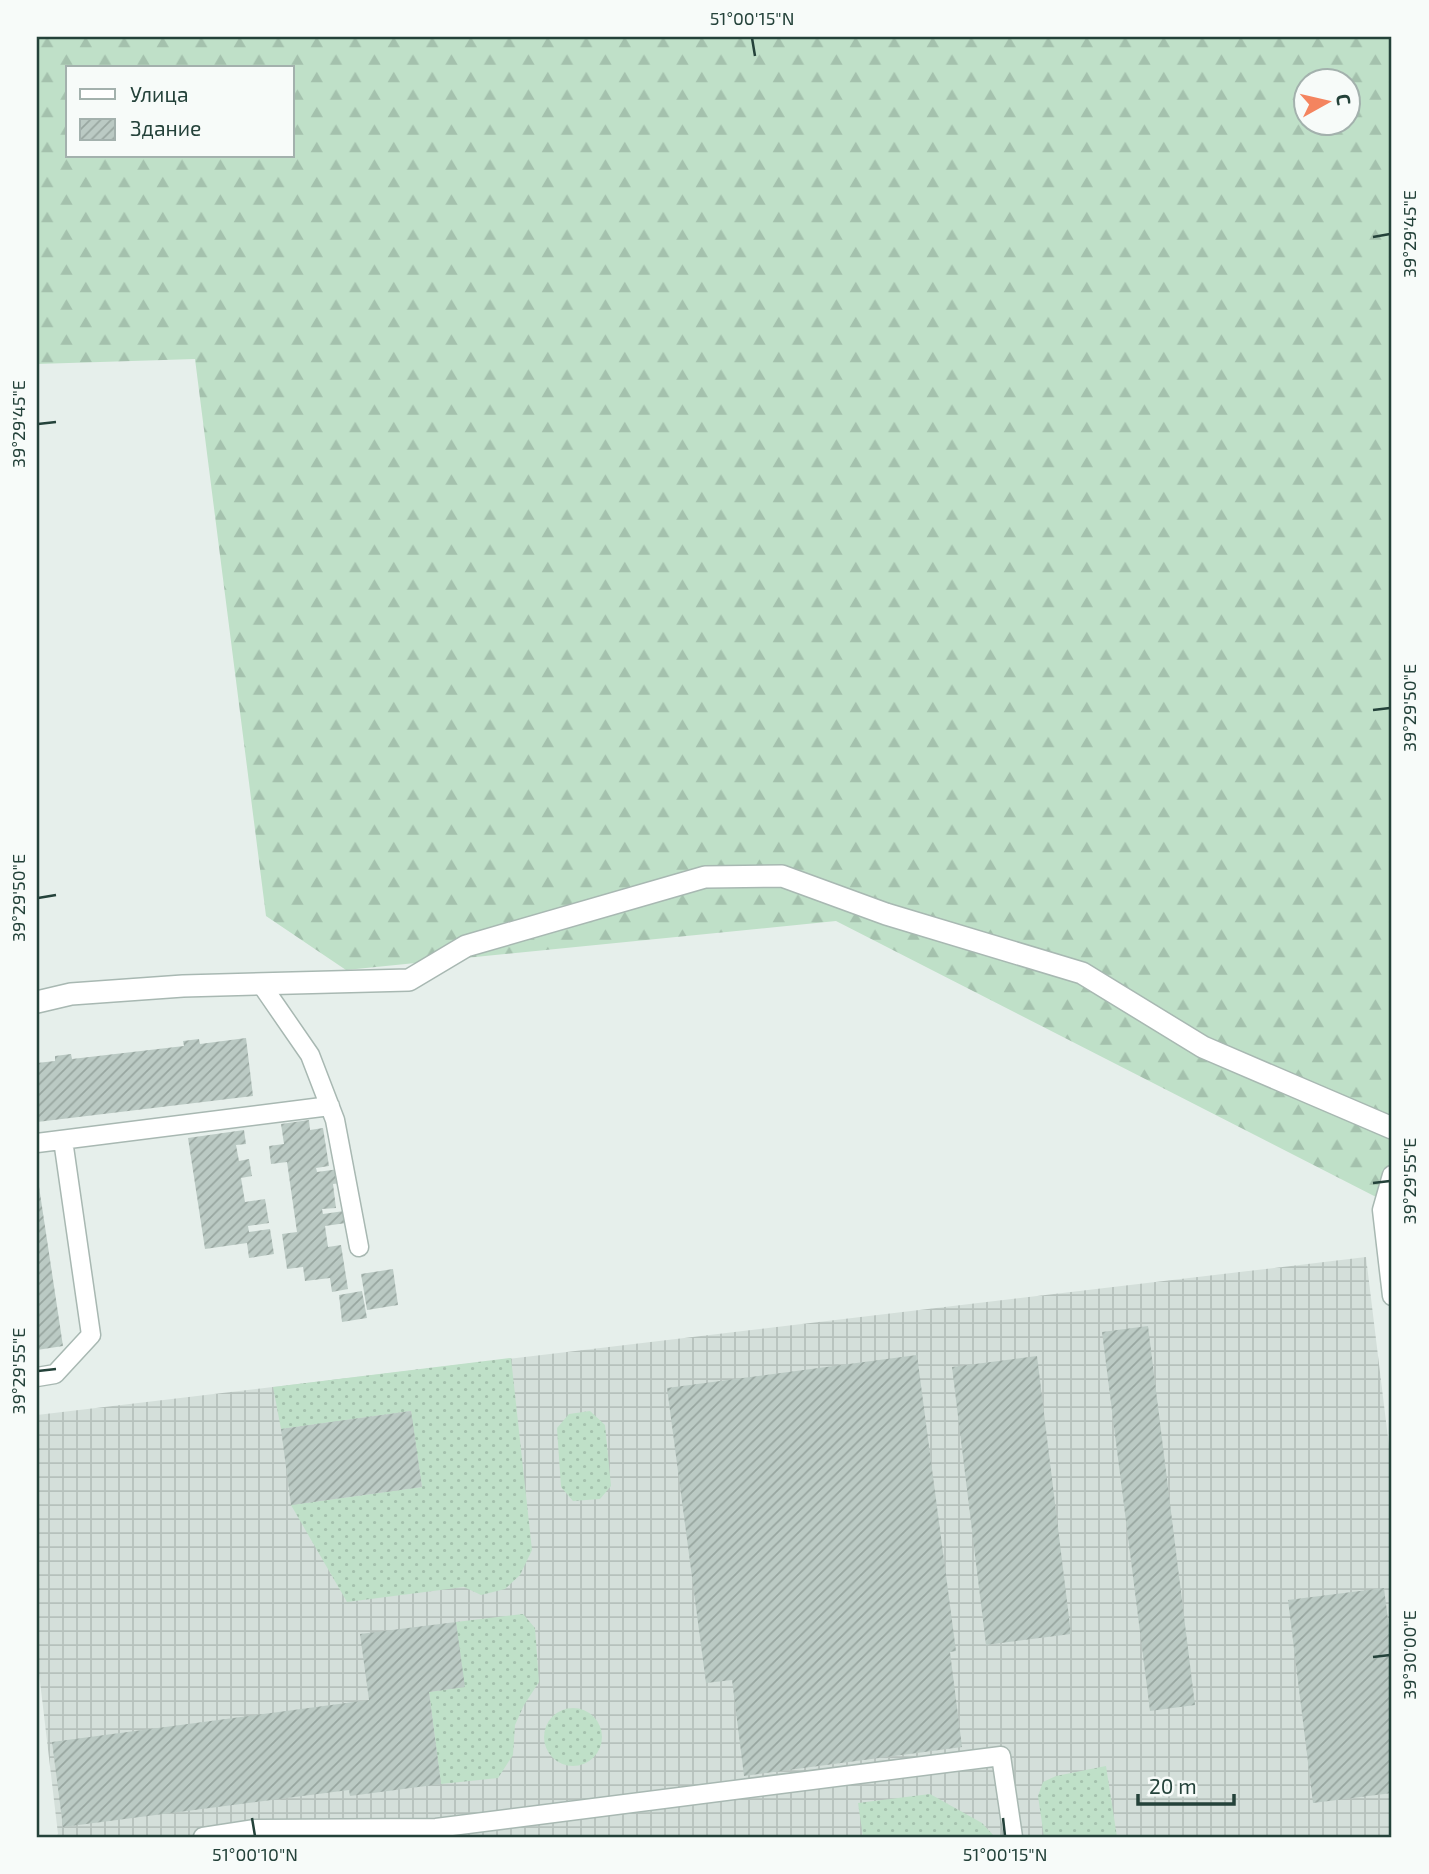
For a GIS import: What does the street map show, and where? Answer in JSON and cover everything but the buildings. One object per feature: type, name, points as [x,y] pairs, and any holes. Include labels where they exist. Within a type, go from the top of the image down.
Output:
[{"type":"street","points":[[37,1002],[71,994],[183,986],[409,980],[466,946],[705,877],[782,876],[886,914],[1082,973],[1203,1047],[1392,1128]]},
{"type":"lane","points":[[261,984],[310,1055],[330,1106],[359,1247]]},
{"type":"lane","points":[[37,1143],[330,1106]]},
{"type":"lane","points":[[37,1377],[55,1374],[91,1335],[63,1140]]},
{"type":"lane","points":[[1392,1175],[1382,1210],[1392,1296]]},
{"type":"lane","points":[[203,1837],[255,1829],[436,1828],[1000,1756],[1013,1837]]},
{"type":"shaded area","points":[[1366,1257],[1392,1471],[1392,1837],[55,1837],[58,1834],[37,1656],[37,1415]]},
{"type":"green space","points":[[37,37],[1392,37],[1392,1197],[1378,1198],[836,921],[346,970],[266,916],[195,359],[37,364]]},
{"type":"green space","points":[[511,1358],[532,1550],[520,1575],[505,1589],[481,1595],[464,1587],[347,1602],[291,1505],[422,1487],[411,1411],[281,1429],[273,1387]]},
{"type":"green space","points":[[590,1411],[605,1425],[611,1486],[600,1499],[573,1501],[561,1487],[557,1428],[569,1414]]},
{"type":"green space","points":[[523,1614],[535,1628],[539,1682],[515,1725],[513,1755],[498,1778],[441,1784],[429,1692],[464,1687],[456,1622]]},
{"type":"green space","points":[[573,1708],[589,1713],[597,1721],[602,1737],[597,1753],[589,1761],[573,1766],[557,1761],[549,1753],[544,1737],[549,1721],[557,1713]]},
{"type":"green space","points":[[1106,1766],[1117,1837],[1044,1837],[1038,1796],[1043,1782],[1056,1776]]},
{"type":"green space","points":[[930,1794],[982,1823],[995,1837],[863,1837],[858,1803]]}]
